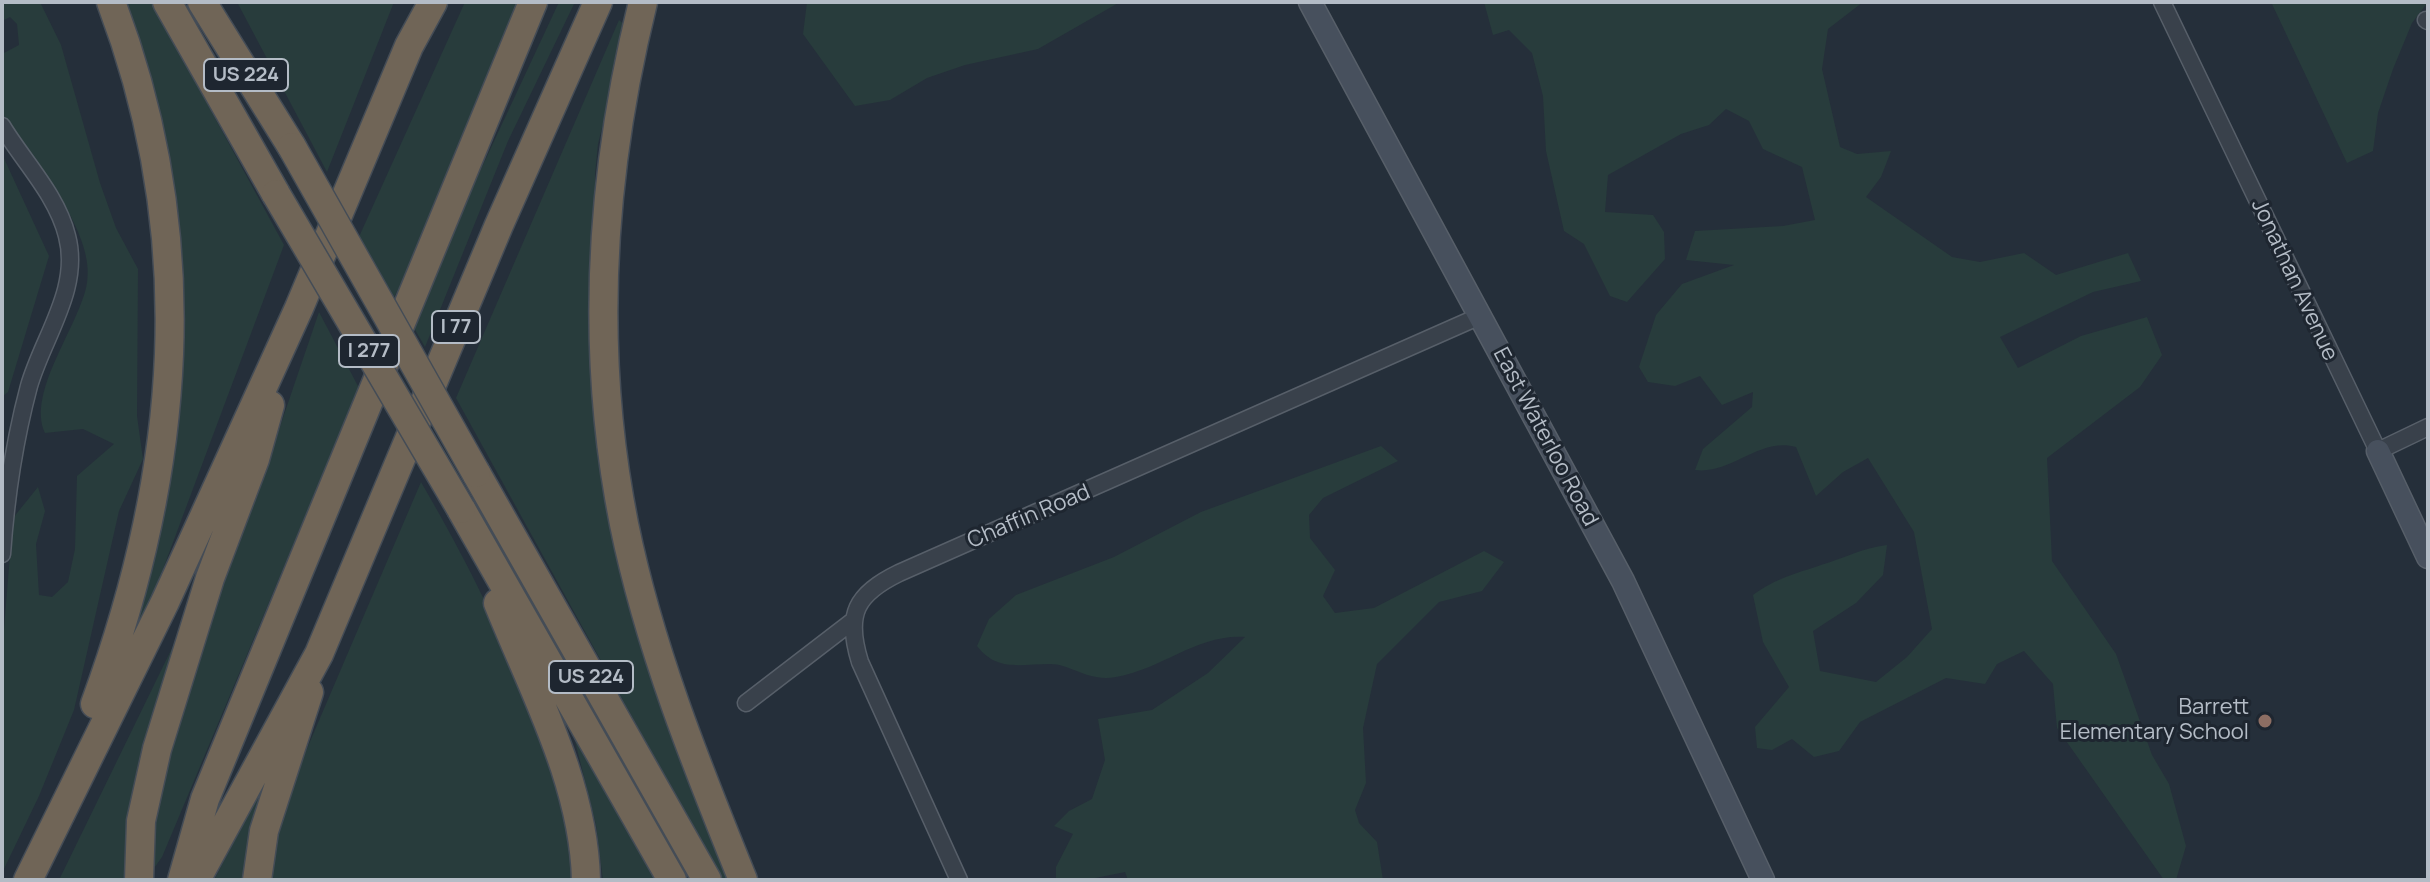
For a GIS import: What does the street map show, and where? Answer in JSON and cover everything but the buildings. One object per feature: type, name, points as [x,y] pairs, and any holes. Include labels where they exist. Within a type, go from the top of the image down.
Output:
[{"type":"highway","points":[[70,796],[88,725],[136,584],[156,496],[167,399],[169,284],[160,190],[139,89],[111,2]]},
{"type":"highway","name":"I 277","points":[[167,2],[461,509]]},
{"type":"highway","name":"US 224","points":[[202,2],[292,147],[707,880]]},
{"type":"highway","points":[[224,2],[292,147]]},
{"type":"highway","points":[[409,46],[416,2]]},
{"type":"highway","points":[[28,880],[165,602],[299,308],[409,46],[433,2]]},
{"type":"highway","points":[[182,880],[205,799],[533,2]]},
{"type":"highway","name":"I 77","points":[[196,880],[319,654],[499,225],[598,2]]},
{"type":"highway","points":[[643,2],[617,121],[604,223],[603,346],[611,442],[625,526],[649,620],[694,757],[743,880]]},
{"type":"highway","points":[[139,880],[141,821],[157,749],[194,628],[255,459],[299,308]]},
{"type":"highway","points":[[461,509],[554,745],[579,827],[586,880]]},
{"type":"highway","name":"US 224","points":[[461,509],[672,880]]},
{"type":"highway","points":[[257,880],[264,831],[302,720],[319,654]]},
{"type":"main road","name":"East Waterloo Road","points":[[1310,2],[1623,581],[1763,880]]},
{"type":"main road","name":"Jonathan Avenue","points":[[2378,451],[2428,557]]},
{"type":"street","name":"Jonathan Avenue","points":[[2162,2],[2378,451]]},
{"type":"street","points":[[2,126],[61,217],[69,252],[65,292],[30,384],[14,450],[2,554]]},
{"type":"street","name":"Chaffin Road","points":[[854,620],[864,594],[899,573],[1480,316]]},
{"type":"street","points":[[2378,451],[2428,427]]},
{"type":"street","points":[[746,703],[854,620]]},
{"type":"street","points":[[854,620],[854,642],[860,662],[959,880]]},
{"type":"green space","points":[[2,2],[40,2],[61,45],[116,228],[138,269],[137,416],[143,459],[119,511],[74,710],[39,796],[2,873],[2,653],[13,518],[38,487],[45,511],[36,544],[39,595],[52,597],[68,582],[75,549],[77,476],[114,444],[83,429],[45,433],[41,417],[43,398],[56,358],[82,300],[87,283],[87,265],[84,247],[66,208],[3,113],[2,54],[19,45],[17,24],[10,17],[2,21]]},
{"type":"green space","points":[[116,2],[152,2],[284,245],[144,620],[130,628],[173,279]]},
{"type":"green space","points":[[237,2],[394,2],[327,172]]},
{"type":"green space","points":[[465,2],[519,2],[420,250],[394,297],[358,239]]},
{"type":"green space","points":[[559,2],[575,2],[508,141],[425,347],[410,321]]},
{"type":"green space","points":[[807,2],[1120,2],[1038,49],[965,65],[927,78],[890,100],[855,106],[803,34]]},
{"type":"green space","points":[[1484,2],[1863,2],[1828,29],[1822,69],[1840,147],[1857,154],[1891,151],[1881,177],[1866,197],[1952,257],[1980,262],[2024,253],[2056,275],[2128,253],[2141,281],[2093,292],[2000,337],[2018,368],[2081,336],[2147,317],[2162,355],[2140,387],[2047,458],[2052,561],[2116,654],[2152,755],[2169,784],[2186,846],[2176,880],[2164,880],[2057,728],[2053,684],[2024,651],[1997,664],[1985,684],[1946,678],[1860,722],[1839,751],[1814,757],[1792,739],[1772,750],[1757,748],[1755,727],[1789,687],[1763,642],[1753,595],[1761,589],[1794,574],[1887,545],[1883,575],[1856,603],[1813,631],[1820,671],[1876,682],[1907,657],[1932,629],[1914,532],[1868,458],[1843,472],[1816,496],[1796,447],[1770,447],[1721,467],[1695,470],[1703,449],[1752,407],[1753,392],[1722,405],[1700,376],[1675,386],[1648,382],[1639,367],[1656,315],[1682,284],[1734,265],[1686,260],[1695,231],[1783,226],[1815,220],[1802,167],[1763,149],[1749,121],[1726,109],[1709,125],[1681,134],[1608,175],[1605,212],[1653,215],[1664,232],[1665,259],[1627,302],[1610,296],[1584,244],[1564,231],[1546,151],[1543,96],[1532,53],[1509,30],[1493,35]]},
{"type":"green space","points":[[2428,2],[2412,23],[2393,69],[2378,113],[2373,151],[2347,163],[2272,4]]},
{"type":"green space","points":[[619,20],[627,27],[598,144],[595,174],[599,403],[736,880],[722,880],[456,398]]},
{"type":"green space","points":[[2,154],[49,256],[8,392],[2,397]]},
{"type":"green space","points":[[319,312],[359,388],[162,857],[152,871],[155,800],[184,682],[273,447]]},
{"type":"green space","points":[[1381,446],[1398,461],[1323,498],[1309,515],[1310,538],[1335,570],[1323,596],[1335,613],[1374,608],[1484,551],[1504,562],[1482,591],[1439,602],[1377,664],[1363,728],[1366,783],[1355,810],[1359,823],[1377,842],[1383,880],[1128,880],[1125,872],[1085,880],[1056,880],[1056,867],[1073,834],[1054,826],[1069,811],[1092,799],[1105,760],[1098,719],[1152,710],[1208,673],[1245,637],[1211,641],[1133,673],[1106,678],[1058,665],[1010,665],[993,660],[977,646],[989,619],[1016,595],[1114,557],[1201,512]]},
{"type":"green space","points":[[421,482],[472,575],[518,674],[555,777],[578,880],[268,880],[279,814]]},
{"type":"green space","points":[[192,607],[130,803],[126,880],[59,880]]},
{"type":"green space","points":[[574,737],[656,880],[603,880],[596,825]]},
{"type":"green space","points":[[269,774],[253,880],[214,880]]},
{"type":"place","name":"Barrett Elementary School","points":[[2265,721]]}]
